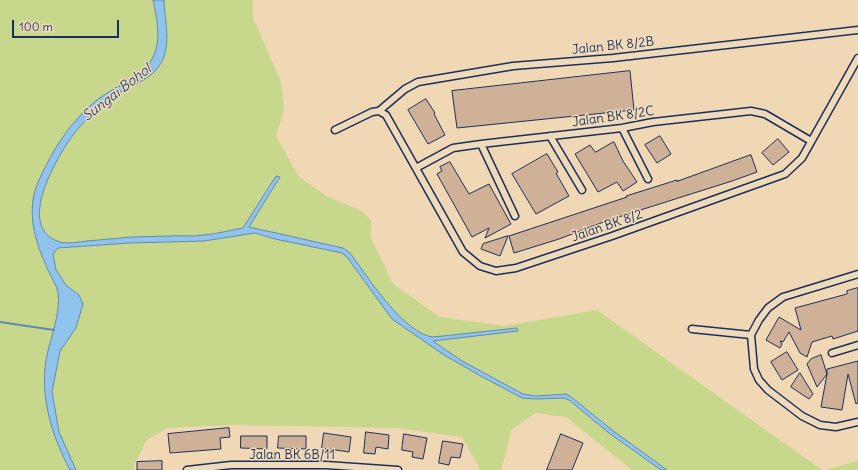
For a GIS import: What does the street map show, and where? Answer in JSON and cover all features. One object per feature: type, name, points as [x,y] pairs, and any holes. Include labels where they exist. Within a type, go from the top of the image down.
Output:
[{"type":"street","name":"Jalan BK 8/2B","points":[[379,111],[404,90],[418,82],[513,66],[613,58],[858,30]]},
{"type":"street","name":"Jalan BK 8/2","points":[[379,111],[386,115],[463,252],[480,266],[496,271],[516,268],[612,236],[785,174],[802,158],[858,58]]},
{"type":"street","points":[[335,130],[372,112],[379,111]]},
{"type":"street","name":"Jalan BK 8/2C","points":[[416,168],[453,148],[751,111],[765,114],[811,141]]},
{"type":"street","points":[[622,128],[648,179]]},
{"type":"street","points":[[550,136],[582,190]]},
{"type":"street","points":[[481,144],[515,216]]},
{"type":"street","points":[[858,274],[783,297],[768,308],[758,320],[751,335],[754,369],[759,380],[768,390],[802,416],[820,425],[836,427],[858,422]]},
{"type":"street","points":[[692,329],[751,335]]},
{"type":"street","points":[[832,353],[858,346]]},
{"type":"street","name":"Jalan BK 6B/11","points":[[187,470],[326,467],[398,470]]},
{"type":"green space","points":[[0,0],[253,0],[253,18],[281,82],[284,109],[276,136],[299,177],[328,197],[362,211],[371,220],[371,238],[393,284],[440,317],[504,326],[597,310],[822,470],[632,470],[566,417],[536,413],[512,429],[501,470],[478,470],[479,467],[462,437],[398,428],[235,425],[166,428],[146,441],[134,465],[134,470],[0,470]]},
{"type":"green space","points":[[858,461],[858,470],[825,470]]},
{"type":"water","name":"Sungai Bohol","points":[[153,0],[164,0],[167,44],[163,59],[156,71],[111,99],[76,131],[51,172],[44,190],[40,207],[40,222],[46,234],[60,242],[70,243],[132,237],[200,236],[243,228],[276,176],[280,177],[249,227],[343,248],[350,253],[376,289],[398,315],[410,326],[422,333],[433,337],[517,328],[518,331],[433,341],[462,361],[523,394],[536,396],[566,394],[570,396],[612,430],[667,470],[661,470],[609,433],[569,400],[564,398],[522,398],[444,355],[392,319],[347,257],[342,253],[275,239],[255,233],[204,241],[129,243],[58,248],[53,254],[56,270],[66,285],[79,295],[83,304],[76,328],[60,351],[52,392],[59,432],[76,470],[70,470],[58,444],[46,403],[46,360],[57,317],[59,300],[56,286],[43,259],[33,226],[32,214],[35,191],[44,169],[56,147],[71,126],[103,95],[142,71],[152,59],[158,37]]},
{"type":"building","points":[[630,71],[634,110],[457,128],[452,91]]},
{"type":"building","points":[[426,99],[435,113],[434,114],[445,135],[428,144],[408,110]]},
{"type":"building","points":[[660,136],[671,154],[657,163],[645,145]]},
{"type":"building","points":[[778,139],[789,152],[773,165],[762,153]]},
{"type":"building","points":[[614,142],[623,161],[637,182],[623,191],[617,182],[598,192],[575,154],[590,145],[595,152]]},
{"type":"building","points":[[547,154],[558,172],[556,173],[569,196],[536,214],[512,174]]},
{"type":"building","points":[[751,155],[757,172],[609,220],[559,239],[514,253],[509,236]]},
{"type":"building","points":[[450,162],[469,194],[489,184],[511,224],[485,238],[489,228],[472,237],[437,174],[442,171],[440,167]]},
{"type":"building","points":[[508,236],[500,256],[481,249],[483,244]]},
{"type":"building","points":[[858,288],[858,331],[833,339],[832,336],[812,342],[807,357],[800,353],[789,332],[783,342],[780,341],[782,344],[780,348],[766,340],[779,317],[801,330],[795,308],[847,294],[847,291]]},
{"type":"building","points":[[787,352],[798,370],[782,380],[771,362]]},
{"type":"building","points":[[821,355],[827,374],[817,387],[807,364],[811,359]]},
{"type":"building","points":[[858,361],[858,403],[856,404],[848,374],[842,410],[821,407],[827,369]]},
{"type":"building","points":[[800,373],[813,394],[809,399],[791,387]]},
{"type":"building","points":[[229,428],[230,437],[220,438],[221,449],[170,453],[168,434]]},
{"type":"building","points":[[366,432],[389,435],[388,449],[376,447],[375,454],[364,453]]},
{"type":"building","points":[[324,433],[351,437],[349,452],[322,448]]},
{"type":"building","points":[[404,434],[427,438],[423,459],[412,457],[413,452],[402,450]]},
{"type":"building","points":[[561,434],[583,443],[572,470],[547,470]]},
{"type":"building","points":[[241,436],[267,436],[267,449],[241,448]]},
{"type":"building","points":[[279,436],[306,436],[306,449],[278,448]]},
{"type":"building","points":[[443,441],[463,444],[460,458],[451,457],[449,465],[439,463]]},
{"type":"building","points":[[162,461],[162,470],[137,470],[137,462]]},
{"type":"waterway","points":[[0,322],[54,330]]}]
